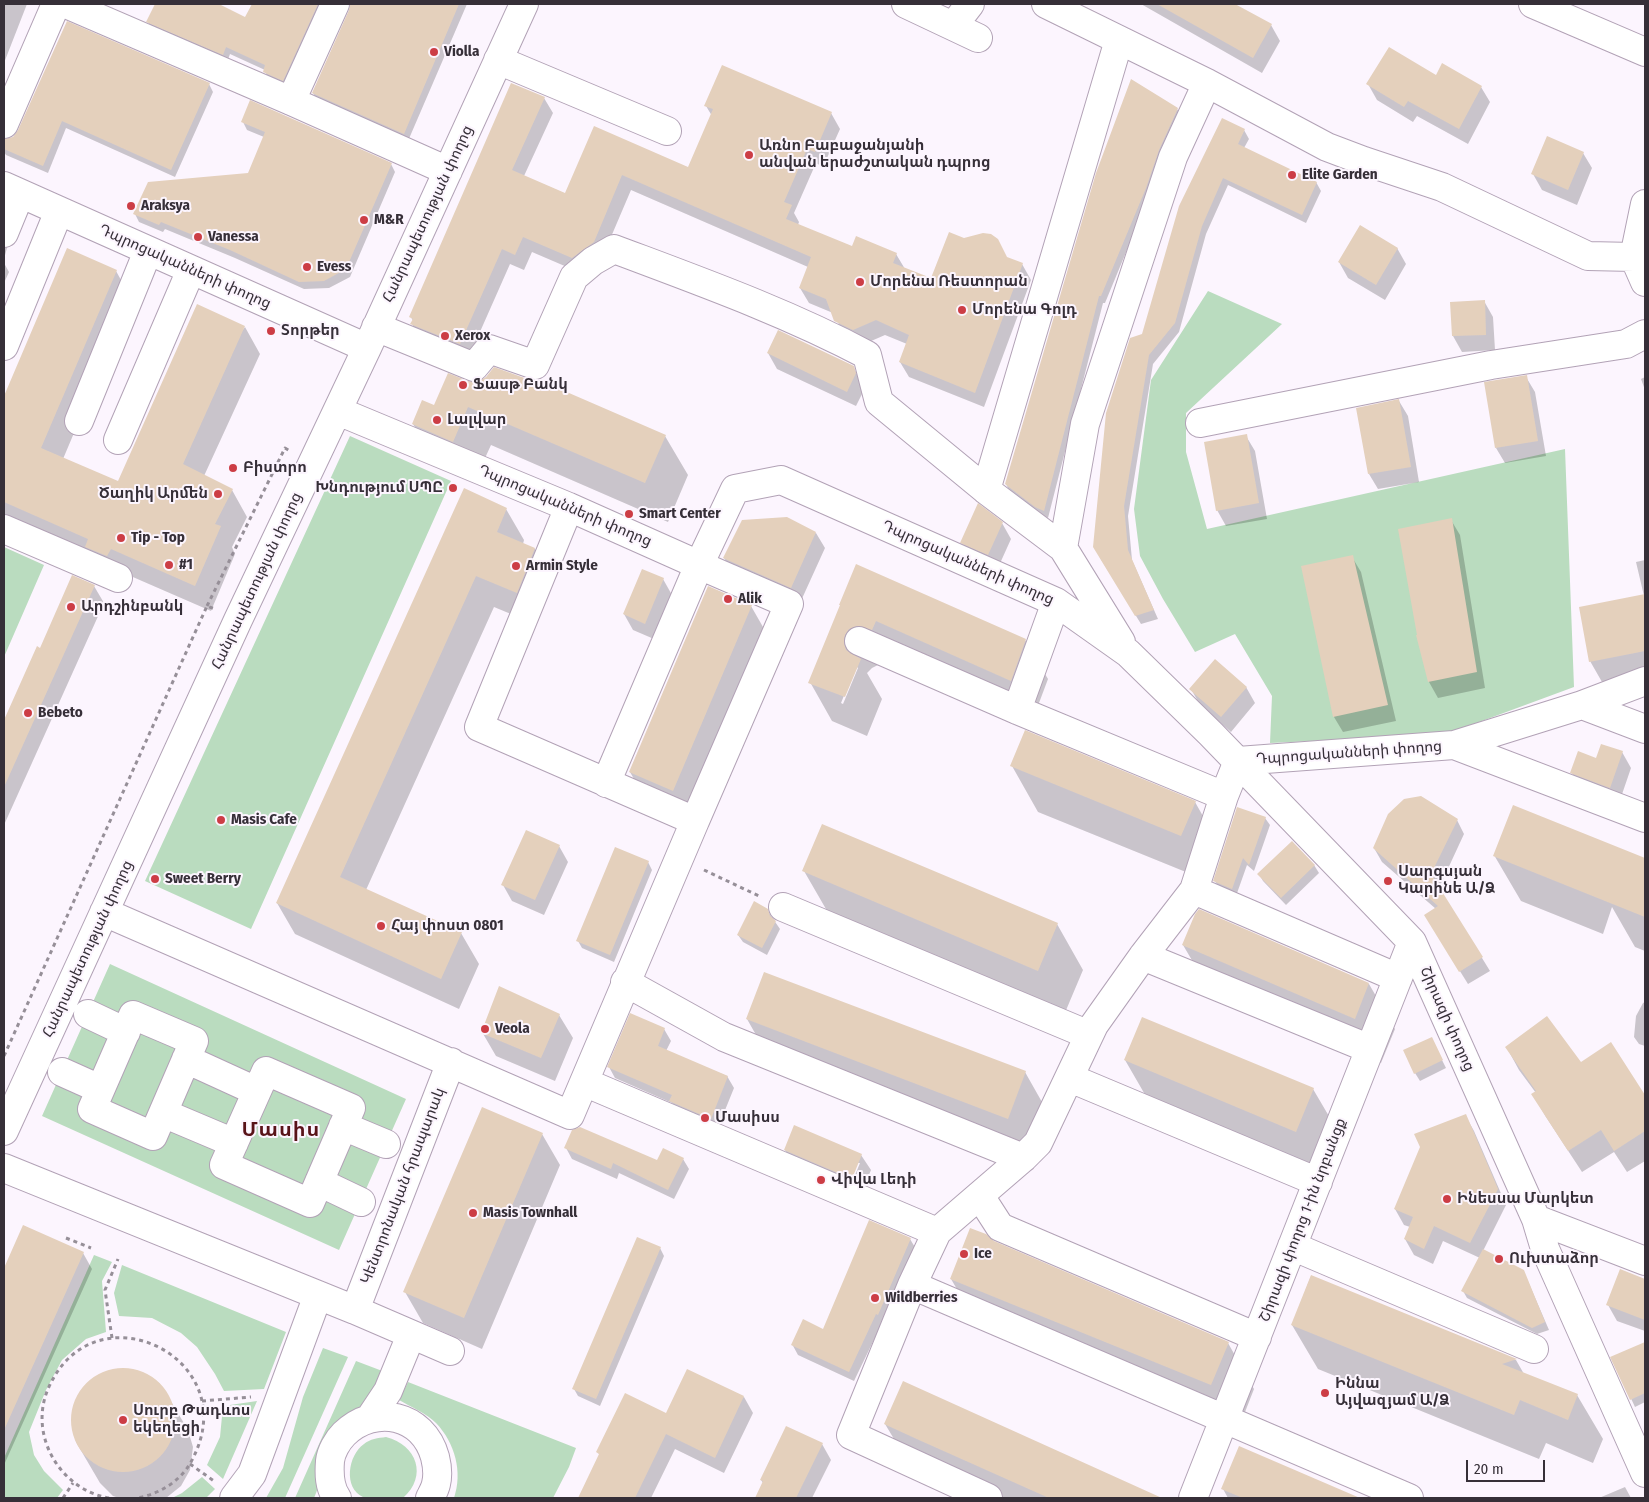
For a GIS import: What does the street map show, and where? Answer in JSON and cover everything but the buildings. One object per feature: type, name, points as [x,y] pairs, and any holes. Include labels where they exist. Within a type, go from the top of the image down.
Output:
[{"type":"street","points":[[4,124],[56,4]]},
{"type":"street","points":[[66,4],[448,171]]},
{"type":"street","points":[[291,101],[335,4]]},
{"type":"street","name":"Հանրապետության փողոց","points":[[4,1132],[238,620],[338,410],[524,4]]},
{"type":"street","points":[[906,4],[978,38]]},
{"type":"street","points":[[953,26],[970,4]]},
{"type":"street","points":[[1046,4],[1207,83],[1327,147],[1442,187],[1588,256],[1634,258]]},
{"type":"street","points":[[1533,4],[1645,52]]},
{"type":"street","points":[[1119,40],[986,490],[1063,548],[1128,653]]},
{"type":"street","points":[[498,60],[667,131]]},
{"type":"street","points":[[1063,548],[1085,424],[1173,157],[1207,83]]},
{"type":"street","points":[[4,233],[12,190]]},
{"type":"street","name":"Դպրոցականների փողոց","points":[[12,190],[190,270],[371,337],[474,367],[489,349],[535,365],[574,277],[592,261],[614,249],[735,295],[840,340],[867,354],[879,402],[986,490]]},
{"type":"street","points":[[1645,204],[1634,258],[1645,282]]},
{"type":"street","points":[[4,346],[59,211]]},
{"type":"street","points":[[79,421],[148,251]]},
{"type":"street","points":[[118,440],[190,270]]},
{"type":"street","points":[[1200,423],[1491,365],[1626,344],[1645,334]]},
{"type":"street","name":"Դպրոցականների փողոց","points":[[338,410],[569,507],[699,565],[735,489],[781,480],[1056,602],[1128,653],[1238,761],[1454,746],[1582,705],[1645,681]]},
{"type":"street","points":[[569,507],[480,727],[694,821]]},
{"type":"street","points":[[4,528],[118,578]]},
{"type":"street","points":[[104,912],[570,1115],[678,858],[789,604],[699,565],[606,783]]},
{"type":"street","points":[[1017,710],[1056,602]]},
{"type":"street","points":[[859,641],[1017,710],[1224,796]]},
{"type":"street","points":[[1582,705],[1645,729]]},
{"type":"street","points":[[1454,746],[1645,818]]},
{"type":"street","points":[[988,1498],[851,1434],[912,1285],[937,1232],[1038,1143],[1094,1025],[1143,956],[1194,890],[1224,796],[1238,761]]},
{"type":"street","name":"Շիրազի փողոց","points":[[1238,761],[1412,942],[1536,1219],[1545,1249],[1645,1473]]},
{"type":"street","points":[[1194,890],[1398,978]]},
{"type":"street","points":[[783,907],[1089,1035]]},
{"type":"street","name":"Շիրազի փողոց 1-ին նրբանցք","points":[[1193,1498],[1412,942]]},
{"type":"street","points":[[1143,956],[1370,1049]]},
{"type":"street","points":[[626,982],[724,1037],[1023,1158]]},
{"type":"street","points":[[88,1014],[126,1032]]},
{"type":"street","points":[[133,1015],[194,1041],[186,1059],[153,1136],[92,1109],[133,1015]]},
{"type":"street","points":[[186,1059],[256,1091]]},
{"type":"street","name":"Կենտրոնական հրապարակ","points":[[355,1310],[451,1062]]},
{"type":"street","points":[[266,1071],[351,1108],[310,1203],[224,1165],[256,1091],[266,1071]]},
{"type":"street","points":[[62,1072],[100,1089]]},
{"type":"street","points":[[1070,1078],[1318,1182]]},
{"type":"street","points":[[584,1082],[937,1232]]},
{"type":"street","points":[[163,1113],[234,1143]]},
{"type":"street","points":[[342,1126],[386,1144]]},
{"type":"street","points":[[4,1168],[355,1310],[450,1351]]},
{"type":"street","points":[[319,1182],[360,1202]]},
{"type":"street","points":[[980,1196],[1000,1227],[1257,1337]]},
{"type":"street","points":[[1536,1219],[1645,1261]]},
{"type":"street","points":[[1292,1246],[1534,1349]]},
{"type":"street","points":[[912,1285],[1408,1498]]},
{"type":"street","points":[[226,1491],[252,1474],[318,1295]]},
{"type":"street","points":[[370,1418],[388,1391],[411,1335]]},
{"type":"street","points":[[337,1498],[334,1494],[329,1475],[331,1456],[339,1439],[353,1426],[370,1418],[388,1416],[406,1421],[422,1432],[432,1448],[437,1464],[437,1483],[430,1498]]},
{"type":"path","points":[[4,1056],[207,606],[285,448]]},
{"type":"path","points":[[207,606],[238,620]]},
{"type":"path","points":[[678,858],[783,907]]},
{"type":"path","points":[[66,1238],[91,1248]]},
{"type":"path","points":[[112,1338],[105,1290],[118,1259]]},
{"type":"path","points":[[109,1498],[96,1496],[73,1483],[57,1466],[46,1445],[42,1421],[44,1397],[54,1375],[70,1357],[89,1344],[112,1338],[136,1338],[159,1346],[178,1360],[193,1378],[202,1401],[204,1423],[202,1437],[190,1464],[173,1484],[149,1497],[137,1498]]},
{"type":"path","points":[[202,1401],[257,1396]]},
{"type":"path","points":[[190,1464],[226,1491]]},
{"type":"path","points":[[63,1498],[73,1483]]},
{"type":"green space","points":[[1208,291],[1282,324],[1186,413],[1186,452],[1207,529],[1565,449],[1574,687],[1444,735],[1270,743],[1272,696],[1235,634],[1195,652],[1140,556],[1134,509],[1151,380]]},
{"type":"green space","points":[[350,436],[451,481],[251,929],[145,881]]},
{"type":"green space","points":[[4,547],[44,565],[4,657]]},
{"type":"green space","points":[[110,964],[406,1099],[339,1250],[42,1116]]},
{"type":"green space","points":[[94,1255],[112,1262],[102,1281],[106,1332],[86,1339],[62,1360],[46,1390],[29,1432],[34,1455],[44,1471],[63,1490],[57,1498],[4,1498],[4,1458]]},
{"type":"green space","points":[[122,1265],[286,1332],[264,1389],[224,1391],[197,1347],[181,1333],[152,1318],[119,1316],[114,1293]]},
{"type":"green space","points":[[323,1348],[348,1357],[285,1498],[266,1498],[283,1468],[303,1397]]},
{"type":"green space","points":[[356,1361],[385,1372],[324,1473],[314,1498],[295,1498]]},
{"type":"green space","points":[[408,1382],[576,1448],[569,1467],[553,1498],[454,1498],[458,1478],[456,1458],[443,1431],[436,1423],[423,1413],[399,1400]]},
{"type":"green space","points":[[257,1401],[223,1479],[207,1465],[220,1437],[223,1406]]},
{"type":"green space","points":[[386,1437],[397,1441],[412,1454],[416,1462],[415,1480],[411,1489],[403,1498],[377,1499],[363,1497],[352,1486],[350,1479],[351,1463],[359,1449],[366,1442]]},
{"type":"green space","points":[[202,1477],[215,1489],[206,1498],[172,1498],[182,1493]]},
{"type":"place","name":"Violla","points":[[434,52]]},
{"type":"place","name":"Առնո Բաբաջանյանի անվան երաժշտական դպրոց","points":[[749,155]]},
{"type":"place","name":"Elite Garden","points":[[1292,175]]},
{"type":"place","name":"Araksya","points":[[131,206]]},
{"type":"place","name":"M&R","points":[[364,220]]},
{"type":"place","name":"Vanessa","points":[[198,237]]},
{"type":"place","name":"Evess","points":[[307,267]]},
{"type":"place","name":"Մորենա Ռեստորան","points":[[860,282]]},
{"type":"place","name":"Մորենա Գոլդ","points":[[962,310]]},
{"type":"place","name":"Տորթեր","points":[[271,331]]},
{"type":"place","name":"Xerox","points":[[445,336]]},
{"type":"place","name":"Ֆասթ Բանկ","points":[[463,385]]},
{"type":"place","name":"Լալվար","points":[[437,420]]},
{"type":"place","name":"Բիստրո","points":[[233,468]]},
{"type":"place","name":"Խնդությում ՍՊԸ","points":[[453,488]]},
{"type":"place","name":"Ծաղիկ Արմեն","points":[[218,494]]},
{"type":"place","name":"Smart Center","points":[[629,514]]},
{"type":"place","name":"Tip - Top","points":[[121,538]]},
{"type":"place","name":"#1","points":[[169,565]]},
{"type":"place","name":"Armin Style","points":[[516,566]]},
{"type":"place","name":"Alik","points":[[728,599]]},
{"type":"place","name":"Արդշինբանկ","points":[[71,607]]},
{"type":"place","name":"Bebeto","points":[[28,713]]},
{"type":"place","name":"Masis Cafe","points":[[221,820]]},
{"type":"place","name":"Sweet Berry","points":[[155,879]]},
{"type":"place","name":"Սարգսյան Կարինե Ա/Ձ","points":[[1388,881]]},
{"type":"place","name":"Հայ փոստ 0801","points":[[381,926]]},
{"type":"place","name":"Veola","points":[[485,1029]]},
{"type":"place","name":"Մասիսս","points":[[705,1118]]},
{"type":"place","name":"Վիվա Լեդի","points":[[821,1180]]},
{"type":"place","name":"Ինեսսա Մարկետ","points":[[1447,1199]]},
{"type":"place","name":"Masis Townhall","points":[[473,1213]]},
{"type":"place","name":"Ice","points":[[964,1254]]},
{"type":"place","name":"Ուխտաձոր","points":[[1499,1259]]},
{"type":"place","name":"Wildberries","points":[[875,1298]]},
{"type":"place","name":"Իննա Այվազյամ Ա/Ձ","points":[[1325,1393]]},
{"type":"place","name":"Սուրբ Թադևոս եկեղեցի","points":[[123,1420]]},
{"type":"district","name":"Մասիս","points":[[281,1130]]}]
